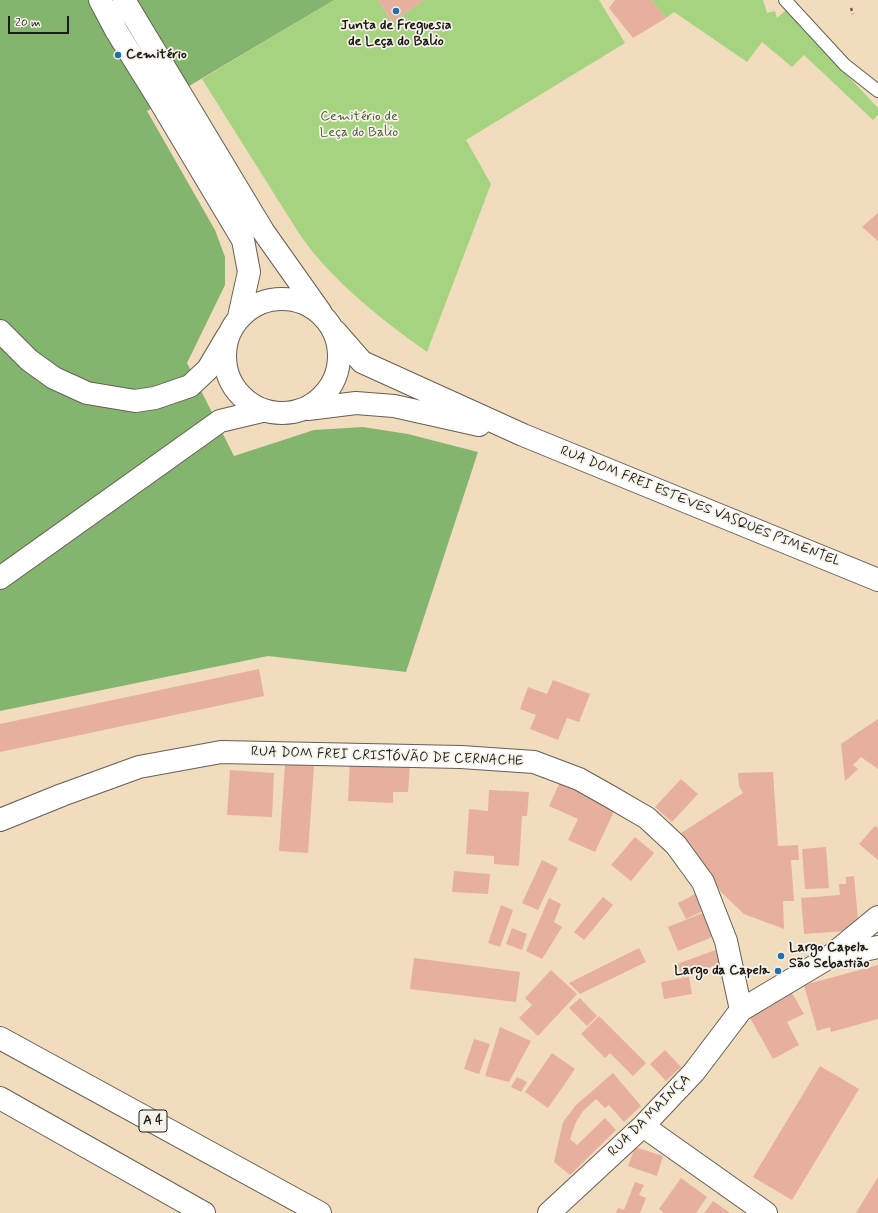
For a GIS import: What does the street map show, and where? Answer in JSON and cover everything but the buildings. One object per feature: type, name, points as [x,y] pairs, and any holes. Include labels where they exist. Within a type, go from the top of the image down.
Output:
[{"type":"main road","points":[[89,0],[117,32]]},
{"type":"main road","points":[[0,331],[29,360],[54,378],[87,393],[135,401],[155,398],[190,386],[208,369],[239,317],[249,272],[243,240],[117,32],[100,0]]},
{"type":"main road","points":[[0,578],[220,421],[262,411],[285,414],[307,409],[326,394],[337,376],[340,353],[335,331],[263,231],[124,0]]},
{"type":"main road","points":[[239,317],[257,304],[279,298],[302,302],[321,313]]},
{"type":"main road","name":"RUA DOM FREI ESTEVES VASQUES PIMENTEL","points":[[335,331],[362,362],[523,435],[878,580]]},
{"type":"main road","points":[[227,337],[224,359],[229,381],[243,399],[262,411]]},
{"type":"main road","name":"RUA DOM FREI ESTEVES VASQUES PIMENTEL","points":[[307,409],[356,403],[394,406],[523,435]]},
{"type":"main road","name":"RUA DOM FREI CRISTÓVÃO DE CERNACHE","points":[[0,820],[62,795],[139,767],[221,752],[461,757],[534,762],[579,779],[611,797],[647,818],[676,844],[703,882],[726,941],[741,1010]]},
{"type":"main road","points":[[741,1010],[828,958],[878,917]]},
{"type":"main road","points":[[828,958],[878,947]]},
{"type":"main road","name":"RUA DA MAINÇA","points":[[549,1213],[642,1126],[694,1072],[741,1010]]},
{"type":"main road","name":"A 4","points":[[0,1038],[313,1209]]},
{"type":"main road","points":[[0,1098],[204,1213]]},
{"type":"main road","points":[[642,1126],[766,1213]]},
{"type":"lane","points":[[785,0],[846,65],[878,91]]},
{"type":"path","points":[[851,8],[853,14]]},
{"type":"green space","points":[[0,0],[334,0],[147,111],[215,230],[225,257],[225,285],[187,363],[234,456],[314,430],[363,427],[408,434],[478,452],[406,672],[268,656],[0,711]]},
{"type":"green space","name":"Cemitério de Leça do Balio","points":[[334,0],[378,0],[392,22],[424,0],[599,0],[625,43],[466,140],[491,184],[427,352],[375,313],[359,299],[313,252],[300,235],[202,79]]},
{"type":"green space","points":[[651,0],[763,0],[767,13],[775,11],[777,18],[786,10],[878,108],[878,115],[873,120],[804,55],[792,67],[762,42],[747,62],[674,12],[666,18]]},
{"type":"place","name":"Junta de Freguesia de Leça do Balio","points":[[396,11]]},
{"type":"place","name":"Cemitério","points":[[118,55]]},
{"type":"place","name":"Largo Capela São Sebastião","points":[[781,956]]},
{"type":"place","name":"Largo da Capela","points":[[778,971]]}]
